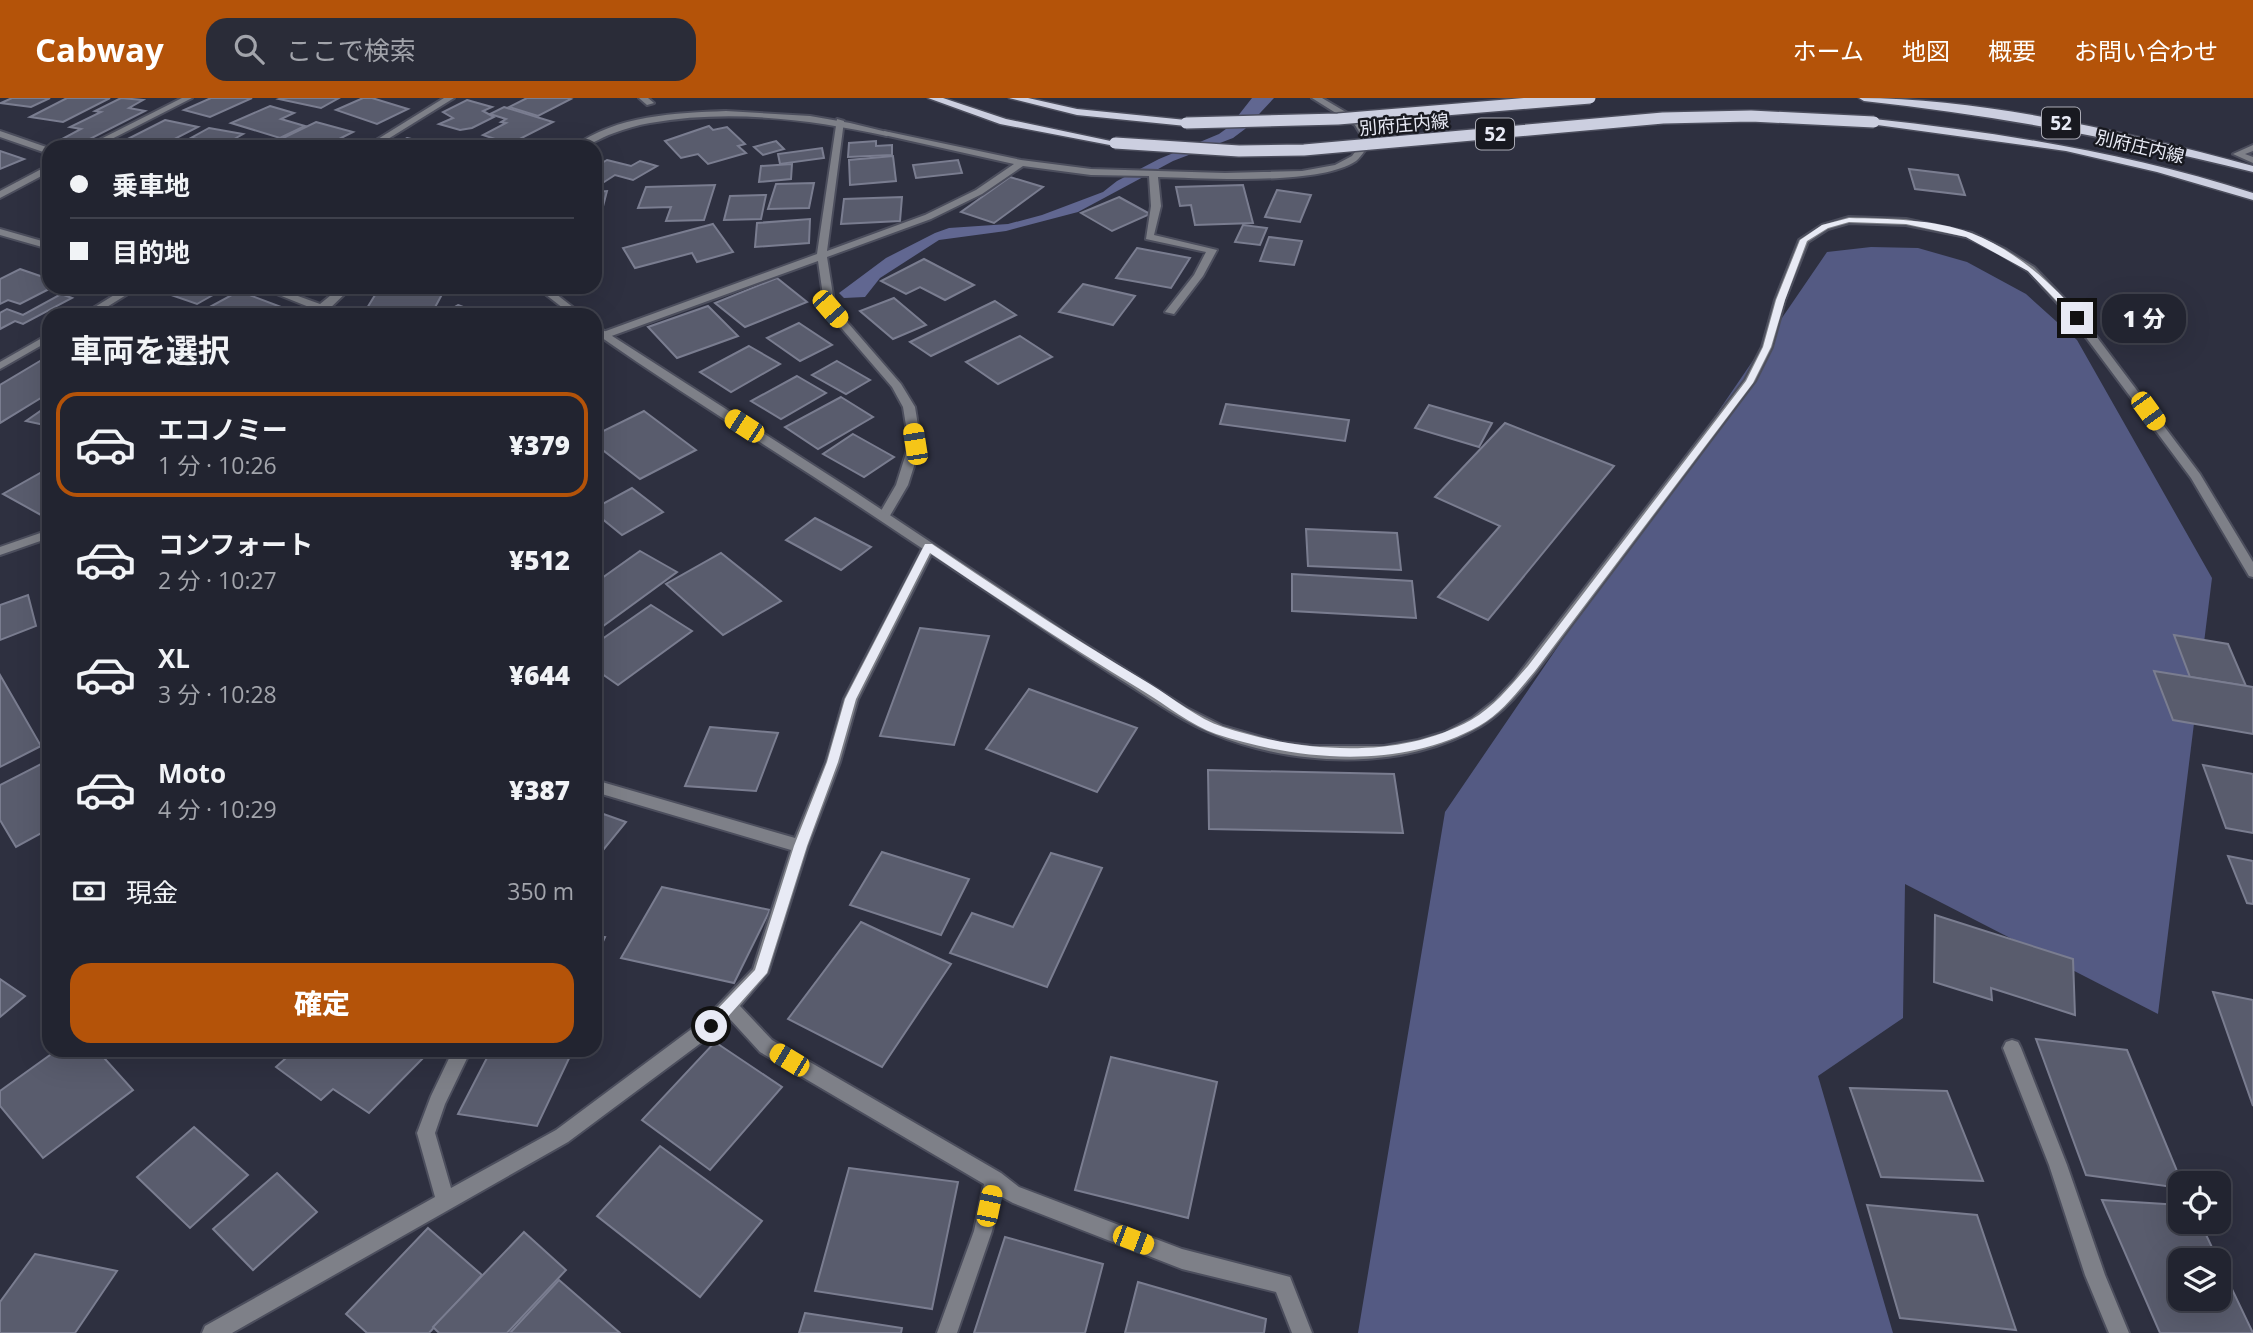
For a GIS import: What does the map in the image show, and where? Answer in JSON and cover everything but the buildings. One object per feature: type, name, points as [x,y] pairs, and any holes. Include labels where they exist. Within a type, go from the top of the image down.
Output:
[{"type":"main road","name":"別府庄内線","points":[[933,98],[1004,122],[1115,143],[1203,150],[1304,150],[1663,118],[1751,116],[1874,122],[2061,147],[2179,174],[2253,197]]},
{"type":"main road","name":"別府庄内線","points":[[1014,98],[1077,112],[1186,123],[1352,120],[1590,98]]},
{"type":"main road","name":"別府庄内線","points":[[1864,98],[2044,120],[2168,146],[2253,169]]},
{"type":"street","points":[[103,140],[188,98]]},
{"type":"street","points":[[381,140],[450,98]]},
{"type":"street","points":[[752,104],[840,121],[1021,163],[1091,172],[1153,175],[1302,174],[1338,167],[1355,158],[1368,139],[1358,124],[1316,98]]},
{"type":"street","points":[[639,107],[647,101],[661,102]]},
{"type":"street","points":[[840,121],[822,254],[830,309],[897,386],[909,407],[915,444],[902,485],[884,516]]},
{"type":"street","points":[[584,140],[608,122]]},
{"type":"street","points":[[0,134],[42,149]]},
{"type":"street","points":[[2253,148],[2237,154],[2253,160]]},
{"type":"street","points":[[602,333],[928,217],[979,192],[1021,163]]},
{"type":"street","points":[[0,195],[42,172]]},
{"type":"street","points":[[1153,175],[1156,206],[1149,237],[1212,250],[1198,276],[1170,312]]},
{"type":"street","points":[[602,337],[884,516],[1058,635],[1217,730],[1294,749],[1366,752],[1442,738],[1476,723],[1502,703],[1750,381],[1767,347],[1780,300],[1804,240],[1825,227],[1849,220],[1885,220],[1926,225],[1978,239],[2031,269],[2054,291],[2101,349],[2196,477],[2253,573]]},
{"type":"street","points":[[0,232],[42,244]]},
{"type":"street","points":[[99,308],[122,294]]},
{"type":"street","points":[[279,294],[309,308]]},
{"type":"street","points":[[323,308],[339,294]]},
{"type":"street","points":[[550,294],[569,308]]},
{"type":"street","points":[[0,366],[42,341]]},
{"type":"street","points":[[0,551],[42,536]]},
{"type":"street","points":[[212,1333],[562,1136],[711,1026],[760,973],[851,699],[929,547]]},
{"type":"street","points":[[602,788],[800,846]]},
{"type":"street","points":[[729,1006],[766,1046],[994,1180],[1013,1194],[1182,1259],[1283,1284],[1302,1333]]},
{"type":"street","points":[[2012,1048],[2119,1333]]},
{"type":"street","points":[[446,1201],[426,1133],[437,1102],[459,1057]]},
{"type":"street","points":[[947,1333],[983,1231],[994,1180]]},
{"type":"shaded area","points":[[1252,98],[1274,98],[1233,138],[1173,161],[1078,212],[1006,231],[939,240],[880,278],[865,297],[844,298],[839,293],[886,258],[935,233],[949,228],[1008,224],[1042,215],[1103,192],[1117,181],[1159,159],[1219,134],[1230,126]]},
{"type":"shaded area","points":[[1871,247],[1918,248],[1967,262],[2026,294],[2077,340],[2212,578],[2158,1014],[1905,884],[1903,1018],[1818,1076],[1893,1333],[1358,1333],[1445,812],[1827,252]]},
{"type":"route","points":[[711,1026],[760,973],[851,699],[929,547],[1058,635],[1217,730],[1252,741],[1294,749],[1366,752],[1404,747],[1442,738],[1476,723],[1502,703],[1531,668],[1750,381],[1767,347],[1780,300],[1804,240],[1825,227],[1849,220],[1885,220],[1948,229],[1987,243],[2031,269],[2077,318]]}]
